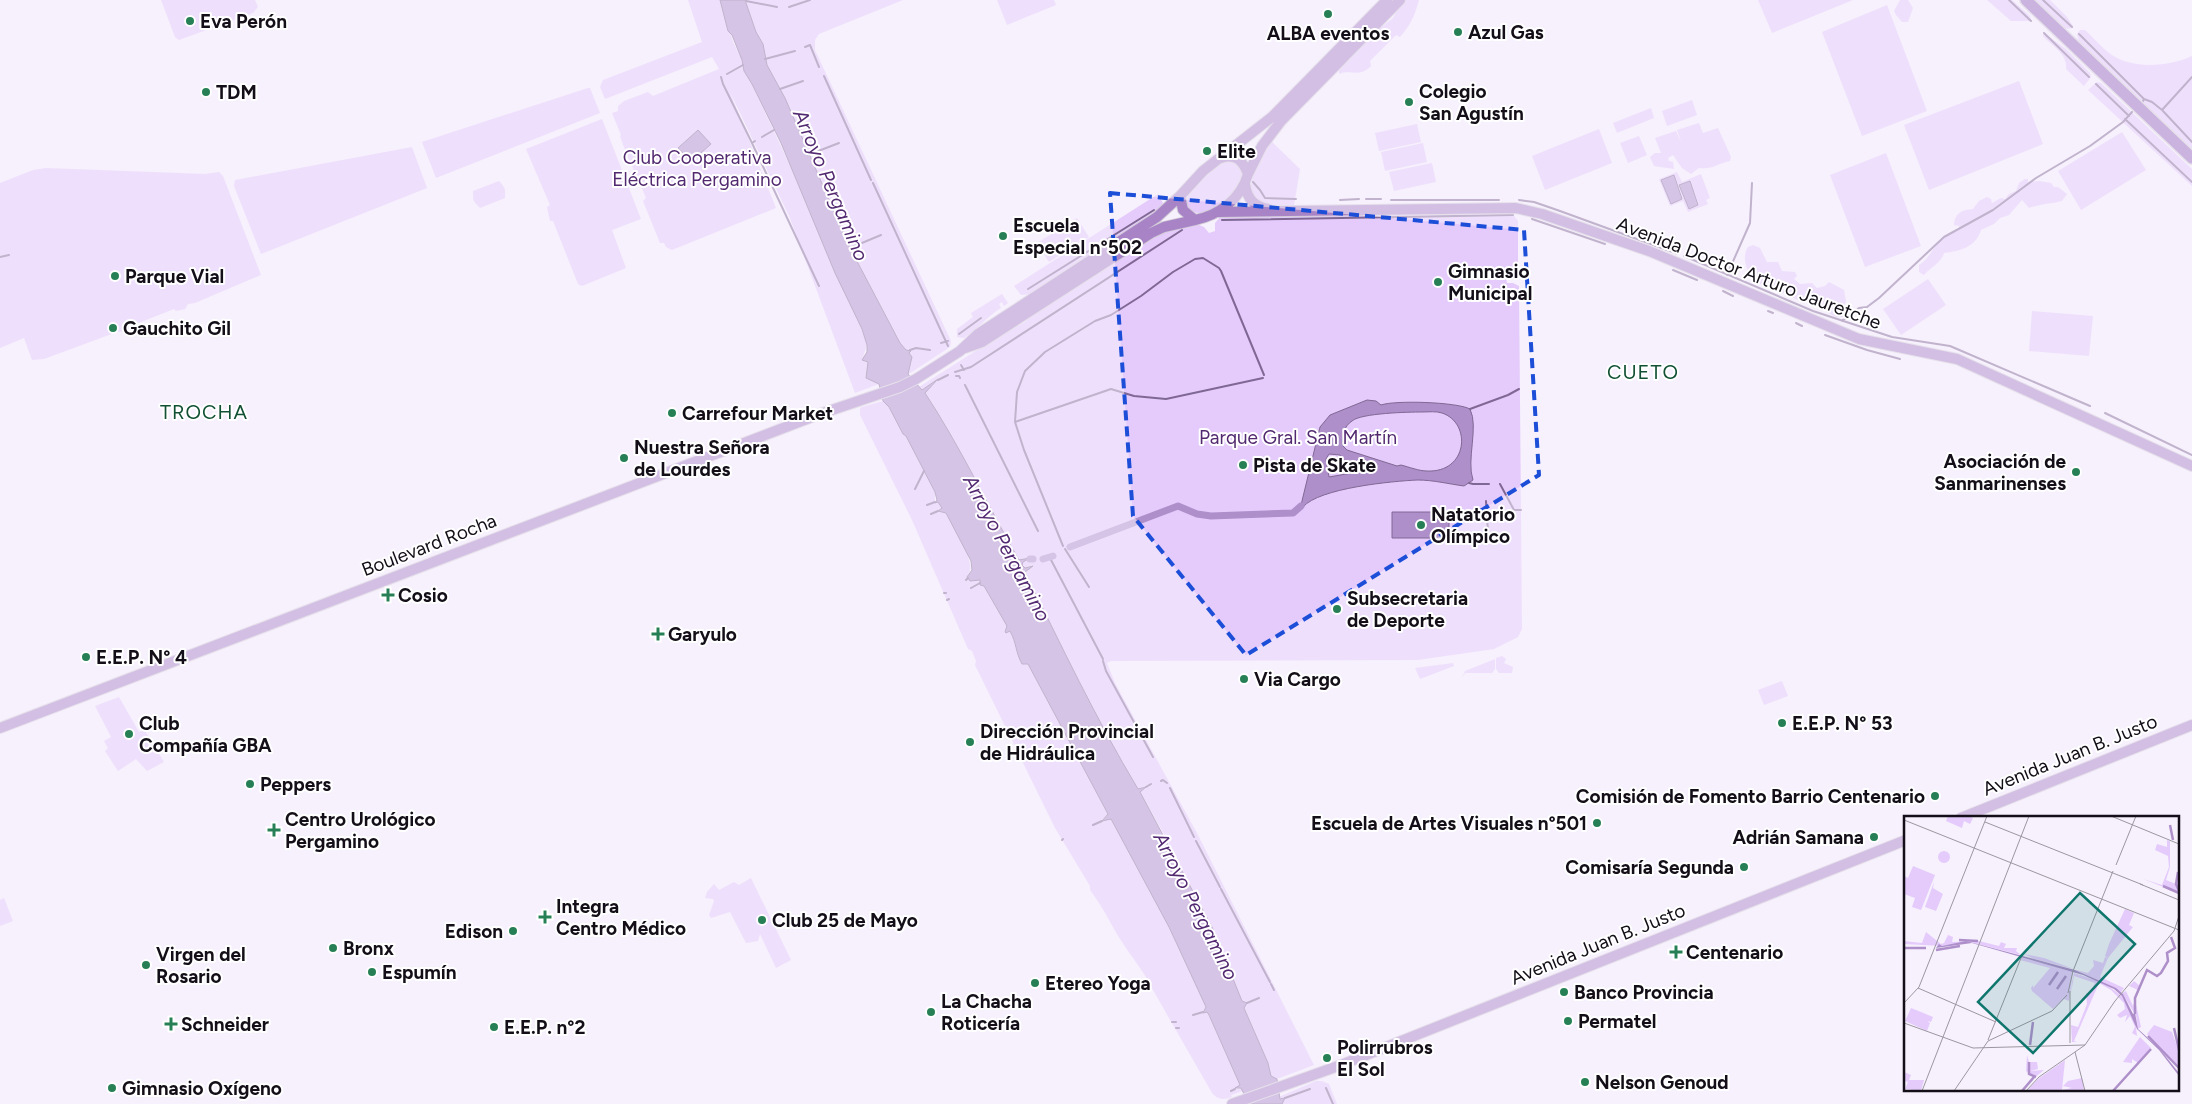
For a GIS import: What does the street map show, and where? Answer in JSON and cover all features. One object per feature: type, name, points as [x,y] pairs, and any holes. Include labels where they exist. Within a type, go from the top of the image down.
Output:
[{"type":"main road","points":[[960,351],[978,334],[1147,225],[1215,161],[1272,117],[1387,0]]},
{"type":"main road","points":[[960,351],[982,342],[1151,233],[1164,227],[1207,218],[1218,212],[1230,202],[1247,179],[1262,146],[1281,120],[1400,0]]},
{"type":"main road","points":[[2026,0],[2192,158]]},
{"type":"main road","name":"Avenida Doctor Arturo Jauretche","points":[[1215,161],[1233,156],[1240,160],[1247,179],[1249,198],[1255,204],[1274,211]]},
{"type":"main road","points":[[1180,196],[1183,210],[1194,220]]},
{"type":"main road","name":"Avenida Doctor Arturo Jauretche","points":[[1218,212],[1516,208],[1542,214],[1649,251],[1859,339],[1957,359],[2192,466]]},
{"type":"main road","name":"Boulevard Rocha","points":[[0,728],[735,446],[916,379],[960,351]]},
{"type":"main road","name":"Avenida Juan B. Justo","points":[[1966,816],[2192,725]]},
{"type":"main road","name":"Avenida Juan B. Justo","points":[[1232,1104],[1303,1079],[1904,841]]},
{"type":"highlighted area","points":[[1110,193],[1524,230],[1539,475],[1246,655],[1133,516]]},
{"type":"green space","points":[[161,0],[255,0],[258,7],[253,13],[179,40],[175,37]]},
{"type":"green space","name":"Club Cooperativa Eléctrica Pergamino","points":[[688,0],[720,0],[733,42],[742,60],[744,71],[752,84],[807,202],[809,211],[862,329],[867,345],[862,360],[868,361],[869,379],[879,384],[855,393],[789,216],[730,92],[776,208],[672,250],[666,247],[664,243],[660,243],[643,201],[646,198],[612,113],[618,111],[618,106],[624,101],[648,92],[653,96],[719,69],[712,57],[605,99],[600,87],[603,80],[702,42]]},
{"type":"green space","points":[[745,0],[903,0],[819,34],[815,40],[815,50],[951,341],[950,347],[908,374],[912,357],[900,343],[849,246],[785,98],[767,65]]},
{"type":"green space","points":[[997,0],[1054,0],[1056,5],[1007,25]]},
{"type":"green space","points":[[1406,0],[1419,0],[1412,20],[1400,37],[1396,35],[1370,61],[1371,66],[1367,70],[1339,74],[1339,69],[1369,37],[1393,18],[1398,8]]},
{"type":"green space","points":[[1758,0],[1853,0],[1772,33]]},
{"type":"green space","points":[[1900,0],[1908,0],[1913,8],[1908,22],[1902,22],[1894,11]]},
{"type":"green space","points":[[1987,0],[2012,0],[2030,16],[2031,21],[2011,21]]},
{"type":"green space","points":[[2034,0],[2050,0],[2073,26],[2069,29],[2061,27]]},
{"type":"green space","points":[[1887,5],[1927,111],[1862,136],[1822,32]]},
{"type":"green space","points":[[2080,30],[2085,30],[2112,55],[2135,64],[2165,64],[2192,56],[2192,153],[2079,43],[2077,34]]},
{"type":"green space","points":[[2044,33],[2066,49],[2090,73],[2091,77],[2084,86],[2066,69],[2065,59],[2043,36]]},
{"type":"green space","points":[[2019,81],[2043,144],[1929,190],[1904,125]]},
{"type":"green space","points":[[2097,82],[2101,83],[2192,169],[2192,186],[2088,90]]},
{"type":"green space","points":[[590,88],[600,113],[436,178],[422,142]]},
{"type":"green space","points":[[1692,100],[1697,115],[1667,126],[1662,111]]},
{"type":"green space","points":[[1651,108],[1654,118],[1617,133],[1613,123]]},
{"type":"green space","points":[[602,119],[641,219],[612,230],[626,268],[582,286],[578,284],[553,221],[550,221],[547,207],[550,205],[526,149]]},
{"type":"green space","points":[[1699,123],[1703,133],[1718,128],[1731,157],[1730,161],[1712,167],[1699,168],[1691,174],[1682,168],[1673,155],[1668,158],[1669,161],[1673,162],[1674,169],[1654,166],[1650,157],[1655,153],[1661,153],[1655,138],[1676,131],[1681,142],[1677,130]]},
{"type":"green space","points":[[1417,124],[1421,142],[1379,151],[1375,133]]},
{"type":"green space","points":[[1599,129],[1612,163],[1545,190],[1532,156]]},
{"type":"green space","points":[[2122,132],[2146,170],[2081,210],[2058,171]]},
{"type":"green space","points":[[1639,136],[1647,155],[1628,163],[1620,143]]},
{"type":"green space","points":[[1270,140],[1300,169],[1294,205],[1267,204],[1251,195],[1254,173]]},
{"type":"green space","points":[[1423,143],[1427,162],[1385,171],[1381,152]]},
{"type":"green space","points":[[412,147],[427,188],[261,254],[234,186],[235,180]]},
{"type":"green space","points":[[1886,153],[1921,246],[1865,267],[1830,175]]},
{"type":"green space","points":[[1233,160],[1244,171],[1239,186],[1232,195],[1220,205],[1207,212],[1193,212],[1187,208],[1186,199],[1194,186],[1212,169]]},
{"type":"green space","points":[[1432,163],[1436,182],[1394,191],[1389,172]]},
{"type":"green space","points":[[46,168],[205,174],[219,172],[223,176],[261,275],[195,303],[188,304],[185,309],[176,311],[174,309],[136,324],[127,331],[117,332],[44,359],[32,360],[24,338],[0,348],[0,183],[33,170]]},
{"type":"green space","points":[[1677,172],[1682,182],[1701,174],[1710,198],[1706,200],[1708,204],[1688,212],[1683,201],[1670,206],[1659,179]]},
{"type":"green space","points":[[2028,179],[2028,182],[2051,183],[2054,187],[2058,187],[2067,194],[2062,201],[2029,208],[2022,200],[2009,215],[2000,218],[1994,224],[1981,230],[1979,236],[1967,247],[1944,253],[1938,262],[1924,275],[1919,272],[1919,265],[1927,258],[1939,241],[1959,230],[1959,226],[1954,225],[1958,214],[1973,209],[1979,201],[1987,197],[1991,199],[1992,203],[2001,198],[2005,199],[2009,194],[2016,191],[2019,183]]},
{"type":"green space","points":[[499,181],[505,189],[505,198],[480,208],[474,201],[473,191]]},
{"type":"green space","points":[[1158,194],[1163,203],[1157,214],[1032,294],[1021,295],[1014,286]]},
{"type":"green space","name":"Parque Gral. San Martín","points":[[1512,213],[1518,221],[1518,273],[1506,277],[1507,283],[1519,286],[1522,629],[1518,637],[1494,649],[1418,660],[1111,661],[1107,663],[1115,683],[1198,835],[1314,1065],[1277,1079],[1271,1076],[1268,1063],[1244,1008],[1247,1003],[1242,1001],[1175,854],[1140,792],[1145,786],[1138,790],[1079,682],[1025,571],[1033,565],[1025,568],[1022,563],[1029,558],[1019,560],[962,454],[925,393],[930,385],[922,390],[919,387],[999,336],[1025,322],[1033,314],[1157,234],[1197,224],[1204,227],[1209,233],[1215,231],[1215,223],[1221,216]]},
{"type":"green space","points":[[1077,218],[1089,237],[1049,262],[1037,243]]},
{"type":"green space","points":[[1753,245],[1760,248],[1767,262],[1778,262],[1782,271],[1795,272],[1797,276],[1794,279],[1800,284],[1812,283],[1817,288],[1825,286],[1829,282],[1844,290],[1846,301],[1843,310],[1848,314],[1845,317],[1836,317],[1815,306],[1816,296],[1804,303],[1776,288],[1774,289],[1768,285],[1756,282],[1748,271],[1745,258],[1748,247]]},
{"type":"green space","points":[[1928,279],[1946,305],[1901,335],[1883,309]]},
{"type":"green space","points":[[1002,294],[1008,303],[1004,306],[1002,302],[999,304],[1001,308],[964,338],[957,337],[957,329],[973,317],[971,313]]},
{"type":"green space","points":[[2032,311],[2093,316],[2089,356],[2029,351]]},
{"type":"green space","points":[[883,401],[889,407],[903,434],[906,436],[935,492],[935,503],[938,502],[942,508],[939,512],[943,511],[946,513],[963,544],[970,562],[968,575],[980,579],[980,584],[984,586],[1008,626],[1006,630],[1010,631],[1022,664],[1028,664],[1108,814],[1102,820],[1111,819],[1169,927],[1206,1007],[1203,1012],[1208,1012],[1240,1085],[1235,1088],[1241,1088],[1243,1091],[1231,1095],[1232,1097],[1221,1099],[1212,1093],[1149,983],[1146,982],[1146,977],[1121,941],[1055,828],[975,665],[976,661],[972,651],[968,649],[912,520],[860,415],[860,408]]},
{"type":"green space","points":[[1502,656],[1506,659],[1504,663],[1513,667],[1512,673],[1499,673],[1496,669],[1496,658]]},
{"type":"green space","points":[[1495,659],[1495,669],[1492,673],[1465,673],[1462,678],[1465,671]]},
{"type":"green space","points":[[1453,663],[1454,666],[1420,679],[1415,668]]},
{"type":"green space","points":[[1782,681],[1788,696],[1764,705],[1758,690]]},
{"type":"green space","name":"Club Compañía GBA","points":[[119,697],[139,732],[144,729],[164,762],[147,771],[136,759],[118,771],[105,751],[108,748],[104,741],[111,737],[95,706]]},
{"type":"green space","points":[[751,878],[791,960],[776,968],[760,934],[758,941],[746,943],[730,912],[711,918],[709,915],[714,901],[713,899],[705,898],[707,892],[714,884],[719,890],[734,882],[739,885]]},
{"type":"green space","points":[[4,898],[13,921],[0,926],[0,900]]},
{"type":"green space","points":[[1316,1081],[1329,1084],[1337,1104],[1282,1104],[1285,1098],[1281,1099],[1279,1097]]},
{"type":"water","name":"Arroyo Pergamino","points":[[720,0],[745,0],[756,32],[763,44],[767,65],[785,98],[849,246],[900,343],[906,350],[911,351],[909,353],[912,357],[908,374],[922,390],[938,379],[925,393],[962,454],[1019,560],[1030,558],[1023,562],[1022,565],[1025,568],[1033,566],[1025,572],[1052,627],[1093,709],[1138,789],[1146,787],[1140,792],[1213,929],[1242,1001],[1247,1003],[1244,1008],[1268,1063],[1271,1076],[1277,1079],[1280,1099],[1285,1098],[1282,1104],[1249,1104],[1241,1088],[1235,1088],[1240,1085],[1209,1015],[1207,1012],[1203,1013],[1206,1007],[1169,927],[1111,819],[1102,821],[1108,814],[1028,664],[1022,664],[1010,631],[1005,632],[1007,626],[984,586],[980,585],[980,580],[970,581],[967,577],[972,570],[971,561],[946,513],[938,511],[942,508],[938,502],[935,503],[937,500],[935,492],[906,436],[903,434],[889,407],[883,401],[879,384],[866,378],[868,362],[862,360],[867,352],[867,345],[862,329],[835,273],[781,143],[744,71],[742,60],[732,35],[728,31]]},
{"type":"water","points":[[698,130],[711,144],[691,162],[678,148]]},
{"type":"water","points":[[1674,175],[1682,199],[1671,204],[1661,180]]},
{"type":"water","points":[[1690,181],[1698,205],[1689,209],[1679,185]]},
{"type":"water","points":[[1367,400],[1376,401],[1381,405],[1388,403],[1426,402],[1470,409],[1473,425],[1471,472],[1473,480],[1464,486],[1418,480],[1357,487],[1324,495],[1312,500],[1303,507],[1301,505],[1320,427],[1330,415]],"holes":[[[1440,412],[1452,418],[1461,436],[1458,456],[1451,464],[1441,469],[1424,471],[1401,465],[1397,466],[1347,450],[1343,446],[1343,435],[1349,423],[1365,416]],[[1329,454],[1340,455],[1345,464],[1363,471],[1329,477],[1326,459]]]},
{"type":"water","name":"Natatorio Olímpico","points":[[1392,512],[1449,512],[1449,538],[1392,538]]},
{"type":"waterway","points":[[789,7],[810,0]]},
{"type":"waterway","points":[[2009,0],[2031,21]]},
{"type":"waterway","points":[[2043,0],[2072,27]]},
{"type":"waterway","points":[[746,1],[777,7]]},
{"type":"waterway","points":[[2044,33],[2089,77]]},
{"type":"waterway","points":[[2079,34],[2144,99]]},
{"type":"waterway","points":[[805,47],[810,45],[819,67]]},
{"type":"waterway","points":[[765,59],[795,51]]},
{"type":"waterway","points":[[727,74],[743,65]]},
{"type":"waterway","points":[[824,76],[871,180]]},
{"type":"waterway","points":[[721,77],[752,143]]},
{"type":"waterway","points":[[2142,103],[2144,99],[2152,102],[2162,110],[2192,77]]},
{"type":"waterway","points":[[780,89],[803,81]]},
{"type":"waterway","points":[[2096,84],[2129,116]]},
{"type":"waterway","points":[[2163,111],[2192,142]]},
{"type":"waterway","points":[[1842,321],[1859,308],[1867,307],[1879,298],[1944,237],[1993,210],[2036,178],[2090,146],[2123,122],[2132,112]]},
{"type":"waterway","points":[[2125,119],[2192,182]]},
{"type":"waterway","points":[[762,137],[774,130]]},
{"type":"waterway","points":[[755,141],[752,143],[819,286]]},
{"type":"waterway","name":"Arroyo Pergamino","points":[[808,155],[839,143]]},
{"type":"waterway","points":[[1253,182],[1265,198],[1296,199]]},
{"type":"waterway","points":[[873,183],[948,346]]},
{"type":"waterway","points":[[1727,275],[1750,223],[1752,183]]},
{"type":"waterway","points":[[1340,200],[1359,199]]},
{"type":"waterway","points":[[1366,199],[1381,199]]},
{"type":"waterway","points":[[1391,200],[1499,200]]},
{"type":"waterway","points":[[1519,200],[1534,202],[1678,254]]},
{"type":"waterway","points":[[1028,289],[1154,210]]},
{"type":"waterway","points":[[1222,220],[1513,215]]},
{"type":"waterway","points":[[1532,219],[1605,244]]},
{"type":"waterway","points":[[955,372],[971,367],[1182,230]]},
{"type":"waterway","name":"Arroyo Pergamino","points":[[850,248],[881,235]]},
{"type":"waterway","points":[[0,257],[9,255]]},
{"type":"waterway","points":[[1684,256],[1813,311],[1892,337],[1950,346],[2090,406]]},
{"type":"waterway","points":[[1063,546],[1024,450],[1015,422],[1017,392],[1025,371],[1045,352],[1095,321],[1111,315],[1173,272],[1195,259],[1203,258],[1221,271],[1264,375]]},
{"type":"waterway","points":[[1673,270],[1697,280]]},
{"type":"waterway","points":[[1723,291],[1733,296]]},
{"type":"waterway","points":[[1768,311],[1773,313]]},
{"type":"waterway","points":[[959,334],[981,318]]},
{"type":"waterway","points":[[1796,323],[1802,326]]},
{"type":"waterway","points":[[1825,335],[1900,359]]},
{"type":"waterway","points":[[941,343],[948,341]]},
{"type":"waterway","points":[[910,350],[916,348],[930,350]]},
{"type":"waterway","points":[[961,365],[964,370]]},
{"type":"waterway","points":[[938,380],[948,375]]},
{"type":"waterway","points":[[956,376],[960,378]]},
{"type":"waterway","points":[[1015,422],[1111,389],[1134,396],[1166,399],[1263,378]]},
{"type":"waterway","points":[[965,385],[1038,531]]},
{"type":"waterway","points":[[1470,409],[1519,389]]},
{"type":"waterway","points":[[2105,413],[2192,455]]},
{"type":"waterway","points":[[915,489],[924,471]]},
{"type":"waterway","points":[[1469,483],[1489,484]]},
{"type":"waterway","points":[[1500,484],[1514,510],[1521,510]]},
{"type":"waterway","points":[[1486,501],[1488,532]]},
{"type":"waterway","points":[[927,505],[935,502]]},
{"type":"waterway","points":[[1070,547],[1178,506],[1197,514],[1211,516],[1293,513],[1301,506]]},
{"type":"waterway","points":[[931,514],[938,511]]},
{"type":"waterway","points":[[1488,535],[1488,544]]},
{"type":"waterway","points":[[1065,549],[1089,587]]},
{"type":"waterway","points":[[1043,559],[1053,556]]},
{"type":"waterway","points":[[1050,558],[1103,659]]},
{"type":"waterway","points":[[971,588],[980,583]]},
{"type":"waterway","points":[[1103,661],[1106,671],[1153,757]]},
{"type":"waterway","points":[[1161,781],[1163,780],[1167,783]]},
{"type":"waterway","points":[[1146,787],[1151,784]]},
{"type":"waterway","points":[[1170,788],[1194,837]]},
{"type":"waterway","points":[[1093,825],[1102,821]]},
{"type":"waterway","points":[[1196,841],[1220,887]]},
{"type":"waterway","points":[[1221,889],[1270,982]]},
{"type":"waterway","points":[[1271,984],[1274,990]]},
{"type":"waterway","points":[[1247,1003],[1259,998]]},
{"type":"waterway","points":[[1193,1015],[1203,1012]]},
{"type":"waterway","points":[[1326,1088],[1333,1104]]},
{"type":"waterway","points":[[1231,1091],[1235,1089]]},
{"type":"waterway","points":[[1285,1098],[1310,1089]]},
{"type":"place","name":"ALBA eventos","points":[[1328,14]]},
{"type":"place","name":"Eva Perón","points":[[190,21]]},
{"type":"place","name":"Azul Gas","points":[[1458,32]]},
{"type":"place","name":"TDM","points":[[206,92]]},
{"type":"place","name":"Colegio San Agustín","points":[[1409,102]]},
{"type":"place","name":"Elite","points":[[1207,151]]},
{"type":"place","name":"Escuela Especial n°502","points":[[1003,236]]},
{"type":"place","name":"Parque Vial","points":[[115,276]]},
{"type":"place","name":"Gimnasio Municipal","points":[[1438,282]]},
{"type":"place","name":"Gauchito Gil","points":[[113,328]]},
{"type":"place","name":"Carrefour Market","points":[[672,413]]},
{"type":"place","name":"Nuestra Señora de Lourdes","points":[[624,458]]},
{"type":"place","name":"Pista de Skate","points":[[1243,465]]},
{"type":"place","name":"Asociación de Sanmarinenses","points":[[2076,472]]},
{"type":"place","name":"Natatorio Olímpico","points":[[1421,525]]},
{"type":"place","name":"Cosio","points":[[388,595]]},
{"type":"place","name":"Subsecretaria de Deporte","points":[[1337,609]]},
{"type":"place","name":"Garyulo","points":[[658,634]]},
{"type":"place","name":"E.E.P. N° 4","points":[[86,657]]},
{"type":"place","name":"Via Cargo","points":[[1244,679]]},
{"type":"place","name":"E.E.P. N° 53","points":[[1782,723]]},
{"type":"place","name":"Club Compañía GBA","points":[[129,734]]},
{"type":"place","name":"Dirección Provincial de Hidráulica","points":[[970,742]]},
{"type":"place","name":"Peppers","points":[[250,784]]},
{"type":"place","name":"Comisión de Fomento Barrio Centenario","points":[[1935,796]]},
{"type":"place","name":"Escuela de Artes Visuales n°501","points":[[1597,823]]},
{"type":"place","name":"Centro Urológico Pergamino","points":[[274,830]]},
{"type":"place","name":"Adrián Samana","points":[[1874,837]]},
{"type":"place","name":"Comisaría Segunda","points":[[1744,867]]},
{"type":"place","name":"Integra Centro Médico","points":[[545,917]]},
{"type":"place","name":"Club 25 de Mayo","points":[[762,920]]},
{"type":"place","name":"Edison","points":[[513,931]]},
{"type":"place","name":"Bronx","points":[[333,948]]},
{"type":"place","name":"Centenario","points":[[1676,952]]},
{"type":"place","name":"Virgen del Rosario","points":[[146,965]]},
{"type":"place","name":"Espumín","points":[[372,972]]},
{"type":"place","name":"Etereo Yoga","points":[[1035,983]]},
{"type":"place","name":"Banco Provincia","points":[[1564,992]]},
{"type":"place","name":"La Chacha Roticería","points":[[931,1012]]},
{"type":"place","name":"Permatel","points":[[1568,1021]]},
{"type":"place","name":"Schneider","points":[[171,1024]]},
{"type":"place","name":"E.E.P. n°2","points":[[494,1027]]},
{"type":"place","name":"Polirrubros El Sol","points":[[1327,1058]]},
{"type":"place","name":"Nelson Genoud","points":[[1585,1082]]},
{"type":"place","name":"Gimnasio Oxígeno","points":[[112,1088]]},
{"type":"district","name":"CUETO","points":[[1643,372]]},
{"type":"district","name":"TROCHA","points":[[204,412]]}]
